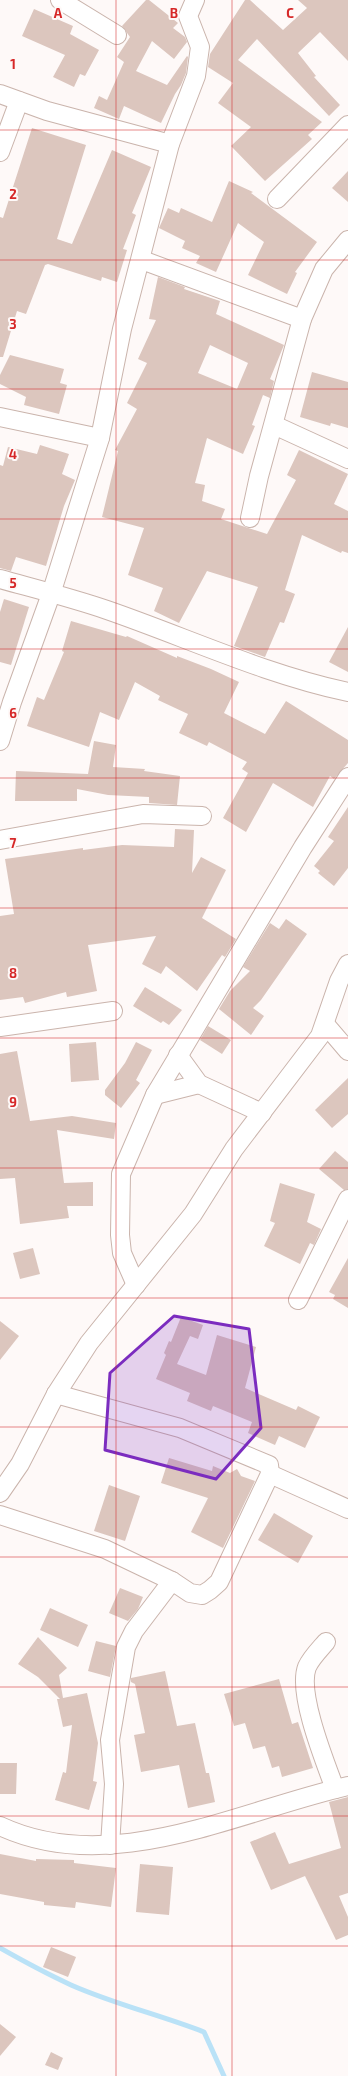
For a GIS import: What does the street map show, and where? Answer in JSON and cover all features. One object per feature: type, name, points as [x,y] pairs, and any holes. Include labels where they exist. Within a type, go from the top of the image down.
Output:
[{"type":"street","points":[[60,0],[117,35]]},
{"type":"street","points":[[0,741],[12,702],[51,594],[100,438],[122,330],[142,260],[170,144],[196,76],[200,46],[188,16],[195,0]]},
{"type":"street","points":[[0,94],[47,111],[170,144]]},
{"type":"street","points":[[0,152],[19,101]]},
{"type":"street","points":[[277,199],[348,125]]},
{"type":"street","points":[[250,518],[259,476],[302,319],[324,269],[348,240]]},
{"type":"street","points":[[142,260],[302,319]]},
{"type":"street","points":[[0,416],[100,438]]},
{"type":"street","points":[[274,425],[348,459]]},
{"type":"street","points":[[0,578],[107,610],[243,662],[307,683],[348,692]]},
{"type":"street","points":[[136,1284],[122,1254],[120,1234],[121,1174],[155,1095],[303,847],[348,777]]},
{"type":"street","points":[[0,840],[143,814],[202,816]]},
{"type":"street","points":[[0,1493],[20,1464],[56,1394],[89,1343],[193,1214],[234,1149],[320,1036],[339,981],[348,964]]},
{"type":"street","points":[[0,1027],[113,1011]]},
{"type":"street","points":[[325,1024],[345,1047]]},
{"type":"street","points":[[312,1048],[345,1047]]},
{"type":"street","points":[[178,1055],[199,1084],[262,1113]]},
{"type":"street","points":[[155,1095],[199,1084]]},
{"type":"street","points":[[298,1300],[348,1199]]},
{"type":"street","points":[[0,1515],[105,1549],[172,1581],[190,1593],[202,1595],[219,1582],[270,1474],[269,1465],[180,1428],[56,1394]]},
{"type":"street","points":[[270,1474],[348,1509]]},
{"type":"street","points":[[110,1845],[114,1784],[110,1740],[126,1647],[134,1631],[172,1581]]},
{"type":"street","points":[[0,1826],[15,1833],[47,1842],[110,1845],[146,1841],[226,1821],[342,1787],[317,1744],[304,1681],[308,1666],[326,1642]]},
{"type":"highlighted area","points":[[174,1316],[249,1329],[261,1428],[216,1479],[105,1450],[110,1373]]},
{"type":"building","points":[[146,0],[149,0],[178,23],[173,28],[185,37],[187,42],[174,59],[152,41],[136,71],[167,85],[187,56],[188,57],[186,73],[161,123],[124,106],[119,119],[94,108],[99,96],[107,100],[124,62],[117,57],[130,37],[122,26]]},
{"type":"building","points":[[245,0],[250,0],[283,30],[307,8],[298,0],[348,0],[348,61],[320,32],[298,53],[316,76],[314,77],[340,105],[329,116],[257,39],[238,60],[322,122],[308,135],[312,139],[265,181],[231,146],[251,127],[218,103],[233,83],[208,67],[210,54]]},
{"type":"building","points":[[34,9],[73,26],[70,34],[99,50],[85,76],[80,74],[74,87],[53,77],[65,55],[22,36]]},
{"type":"building","points":[[32,128],[86,145],[57,239],[72,244],[112,150],[151,167],[132,213],[136,215],[123,249],[127,250],[117,282],[102,277],[101,281],[48,264],[45,265],[26,314],[17,311],[3,357],[0,357],[0,217],[3,218]]},
{"type":"building","points":[[348,171],[348,202],[332,188]]},
{"type":"building","points":[[229,181],[253,192],[251,193],[317,242],[295,272],[297,273],[287,294],[248,275],[264,242],[238,223],[216,272],[196,263],[200,256],[182,248],[185,241],[159,228],[168,208],[179,213],[181,208],[212,222]]},
{"type":"building","points":[[158,277],[185,287],[184,289],[220,301],[216,314],[284,345],[270,379],[274,381],[270,398],[263,395],[252,425],[255,426],[243,454],[207,438],[195,483],[205,485],[202,501],[225,509],[221,519],[267,534],[296,480],[287,475],[299,450],[348,474],[334,504],[348,511],[348,553],[342,551],[341,553],[302,535],[285,590],[295,594],[284,623],[280,622],[265,657],[234,646],[258,587],[207,571],[179,623],[154,611],[163,588],[128,575],[144,528],[102,517],[118,451],[115,450],[137,409],[127,403],[147,363],[138,359],[156,320],[149,319]],"holes":[[[210,345],[248,363],[237,389],[198,373]]]},
{"type":"building","points":[[10,355],[64,369],[60,383],[67,385],[59,414],[24,405],[26,397],[0,384],[0,375]]},
{"type":"building","points":[[312,372],[348,382],[348,428],[331,423],[330,426],[300,417]]},
{"type":"building","points":[[40,445],[69,454],[62,474],[75,480],[64,506],[46,566],[16,557],[11,571],[0,568],[0,465],[3,466],[8,447],[37,454]]},
{"type":"building","points":[[4,599],[29,607],[11,665],[0,662],[0,612]]},
{"type":"building","points":[[71,621],[126,637],[127,636],[177,658],[177,656],[211,669],[239,682],[224,713],[265,734],[286,701],[348,740],[348,763],[334,779],[330,776],[313,807],[273,783],[246,832],[223,818],[248,773],[242,769],[247,762],[209,742],[207,746],[179,733],[188,714],[158,700],[160,696],[135,682],[119,720],[100,712],[89,747],[27,726],[37,697],[44,700],[64,652],[62,651]]},
{"type":"building","points":[[348,627],[348,672],[329,662]]},
{"type":"building","points":[[94,741],[116,745],[113,767],[145,769],[144,771],[180,776],[177,805],[149,803],[149,797],[108,795],[77,789],[77,801],[15,801],[16,771],[88,774]]},
{"type":"building","points":[[348,807],[348,868],[334,886],[318,873],[320,871],[314,866],[334,841],[328,837]]},
{"type":"building","points":[[175,829],[194,830],[192,873],[201,857],[226,870],[202,918],[236,939],[225,957],[222,955],[197,991],[166,966],[161,974],[142,964],[156,936],[88,945],[97,991],[67,997],[66,992],[25,1003],[23,997],[0,1000],[0,916],[14,914],[5,859],[83,848],[83,850],[122,845],[174,847]]},
{"type":"building","points":[[286,919],[307,934],[261,1000],[253,1008],[264,1016],[251,1035],[219,1009],[230,991],[250,971],[243,967],[270,923],[279,929]]},
{"type":"building","points":[[145,987],[182,1010],[169,1025],[163,1021],[161,1023],[133,1006]]},
{"type":"building","points":[[208,1026],[231,1040],[222,1054],[200,1040]]},
{"type":"building","points":[[96,1042],[99,1080],[71,1082],[69,1044]]},
{"type":"building","points":[[136,1042],[152,1050],[136,1080],[140,1083],[121,1108],[105,1095],[105,1090],[125,1063]]},
{"type":"building","points":[[17,1051],[30,1121],[72,1116],[116,1123],[114,1139],[57,1130],[64,1183],[93,1182],[93,1206],[67,1206],[69,1218],[20,1224],[15,1178],[0,1179],[0,1054]]},
{"type":"building","points":[[348,1078],[348,1114],[332,1128],[315,1110]]},
{"type":"building","points":[[335,1151],[348,1162],[348,1189],[344,1190],[319,1169]]},
{"type":"building","points":[[280,1183],[315,1194],[307,1222],[321,1229],[314,1245],[310,1243],[300,1264],[264,1246],[275,1223],[270,1221]]},
{"type":"building","points":[[33,1248],[40,1274],[20,1279],[13,1253]]},
{"type":"building","points":[[348,1258],[348,1308],[333,1299],[335,1295],[329,1292]]},
{"type":"building","points":[[181,1317],[203,1325],[198,1339],[190,1336],[177,1364],[206,1375],[217,1335],[256,1347],[245,1388],[296,1410],[298,1406],[320,1417],[305,1448],[279,1436],[275,1445],[248,1433],[252,1422],[213,1406],[211,1411],[187,1401],[190,1393],[156,1379],[166,1355],[164,1353],[169,1341],[171,1342]]},
{"type":"building","points":[[0,1321],[19,1336],[0,1360]]},
{"type":"building","points":[[169,1458],[212,1471],[213,1466],[230,1473],[237,1469],[241,1476],[255,1481],[223,1548],[191,1532],[208,1498],[161,1483]]},
{"type":"building","points":[[109,1485],[140,1496],[125,1541],[94,1531]]},
{"type":"building","points":[[274,1513],[313,1536],[298,1563],[258,1540]]},
{"type":"building","points":[[120,1588],[143,1597],[138,1609],[128,1621],[109,1613]]},
{"type":"building","points":[[50,1608],[88,1625],[78,1647],[40,1630]]},
{"type":"building","points":[[38,1637],[67,1668],[59,1675],[63,1698],[87,1693],[98,1743],[93,1781],[97,1782],[89,1810],[55,1800],[63,1772],[66,1773],[72,1725],[63,1727],[57,1699],[60,1699],[38,1677],[18,1664]]},
{"type":"building","points":[[96,1641],[116,1646],[110,1677],[88,1671]]},
{"type":"building","points":[[165,1671],[177,1726],[195,1723],[206,1773],[209,1773],[215,1802],[188,1808],[179,1765],[141,1772],[134,1735],[145,1733],[135,1684],[131,1682],[131,1678]]},
{"type":"building","points":[[279,1679],[292,1724],[298,1722],[313,1768],[282,1777],[279,1766],[272,1768],[265,1746],[253,1749],[245,1723],[234,1726],[224,1694]]},
{"type":"building","points":[[0,1763],[17,1763],[16,1794],[0,1794]]},
{"type":"building","points":[[348,1797],[348,1893],[339,1896],[348,1917],[348,1935],[336,1940],[305,1876],[271,1890],[250,1842],[275,1832],[289,1864],[341,1848],[329,1802]]},
{"type":"building","points":[[0,1854],[36,1861],[36,1859],[74,1860],[74,1863],[116,1868],[111,1907],[76,1902],[75,1908],[44,1905],[44,1902],[0,1894]]},
{"type":"building","points":[[140,1864],[173,1867],[169,1915],[136,1912]]},
{"type":"building","points":[[51,1947],[76,1957],[68,1977],[43,1967]]},
{"type":"building","points":[[0,2024],[16,2037],[0,2056]]},
{"type":"building","points":[[51,2052],[63,2058],[58,2070],[45,2065]]},
{"type":"waterway","points":[[0,1948],[26,1963],[87,1992],[204,2032],[224,2076]]}]
